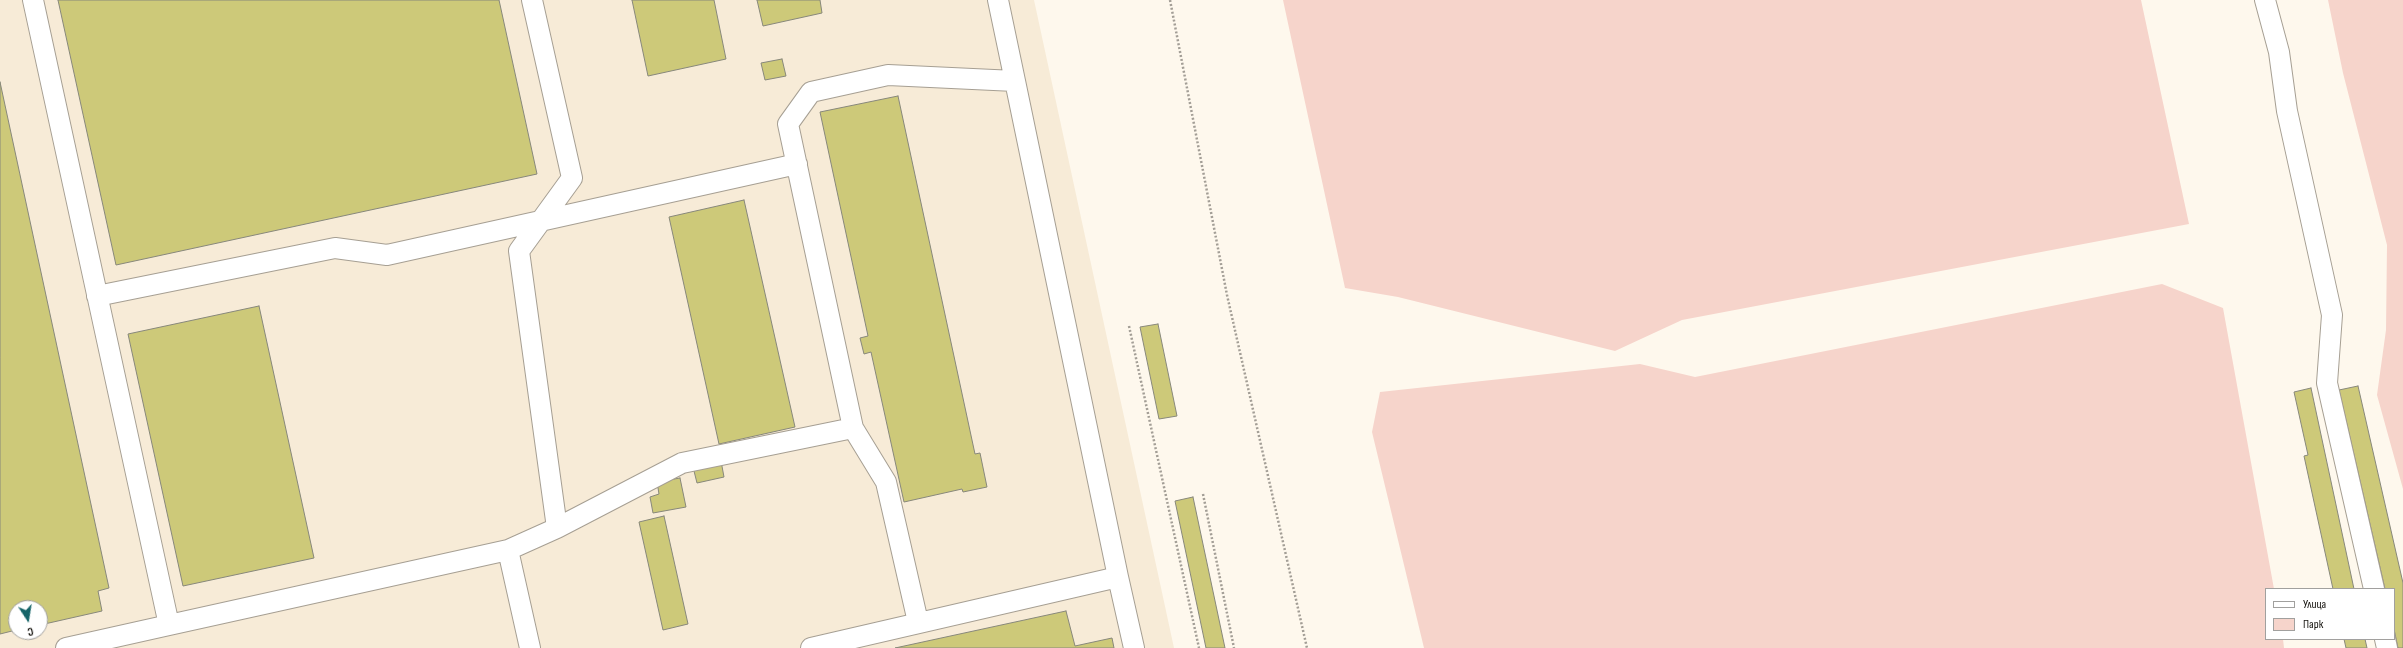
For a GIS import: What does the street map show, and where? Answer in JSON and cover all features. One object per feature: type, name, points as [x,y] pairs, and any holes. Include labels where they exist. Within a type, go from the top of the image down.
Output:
[{"type":"lane","points":[[33,0],[169,625]]},
{"type":"lane","points":[[532,0],[572,178],[519,251],[557,528]]},
{"type":"lane","points":[[998,0],[1134,648]]},
{"type":"lane","points":[[2265,0],[2279,52],[2287,111],[2332,315],[2327,383],[2374,588]]},
{"type":"lane","points":[[918,622],[886,482],[853,428],[788,124],[812,92],[888,75],[1016,81]]},
{"type":"lane","points":[[97,296],[335,248],[387,255],[797,164]]},
{"type":"lane","points":[[66,648],[508,550],[557,528],[682,463],[853,428]]},
{"type":"lane","points":[[508,550],[530,648]]},
{"type":"lane","points":[[811,648],[918,622],[1118,577]]},
{"type":"path","points":[[1170,0],[1227,295],[1307,648]]},
{"type":"path","points":[[1129,326],[1199,648]]},
{"type":"path","points":[[1202,494],[1234,648]]},
{"type":"shaded area","points":[[0,0],[1034,0],[1174,648],[0,648]]},
{"type":"green space","points":[[1283,0],[2141,0],[2189,224],[1682,320],[1615,351],[1398,297],[1345,288]]},
{"type":"green space","points":[[2328,0],[2403,0],[2403,489],[2377,395],[2386,330],[2387,245],[2343,73]]},
{"type":"green space","points":[[2162,284],[2223,308],[2274,588],[2265,588],[2265,640],[2283,640],[2284,648],[1424,648],[1372,432],[1380,392],[1640,364],[1695,377]]},
{"type":"building","points":[[58,0],[499,0],[537,174],[116,265]]},
{"type":"building","points":[[632,0],[714,0],[726,59],[648,76]]},
{"type":"building","points":[[757,0],[820,0],[822,13],[763,26]]},
{"type":"building","points":[[782,59],[786,76],[765,80],[761,63]]},
{"type":"building","points":[[0,82],[109,588],[98,591],[102,611],[48,623],[48,600],[8,600],[8,632],[0,634]]},
{"type":"building","points":[[898,96],[975,454],[980,453],[987,487],[963,492],[962,489],[904,502],[871,352],[864,354],[860,338],[868,336],[820,112]]},
{"type":"building","points":[[744,200],[795,427],[719,444],[669,217]]},
{"type":"building","points":[[259,306],[314,558],[183,586],[128,334]]},
{"type":"building","points":[[1158,324],[1177,416],[1159,419],[1140,327]]},
{"type":"building","points":[[2358,386],[2403,583],[2403,648],[2398,648],[2395,634],[2395,588],[2385,588],[2339,390]]},
{"type":"building","points":[[2311,388],[2354,588],[2333,588],[2304,456],[2308,455],[2294,392]]},
{"type":"building","points":[[721,461],[724,477],[697,483],[693,467]]},
{"type":"building","points":[[680,478],[686,507],[653,513],[650,497],[659,494],[657,482]]},
{"type":"building","points":[[1193,497],[1225,648],[1206,648],[1175,501]]},
{"type":"building","points":[[664,516],[688,624],[663,630],[639,522]]},
{"type":"building","points":[[1066,611],[1075,646],[1112,638],[1114,648],[895,648]]},
{"type":"building","points":[[2344,640],[2365,640],[2367,648],[2346,648]]}]
